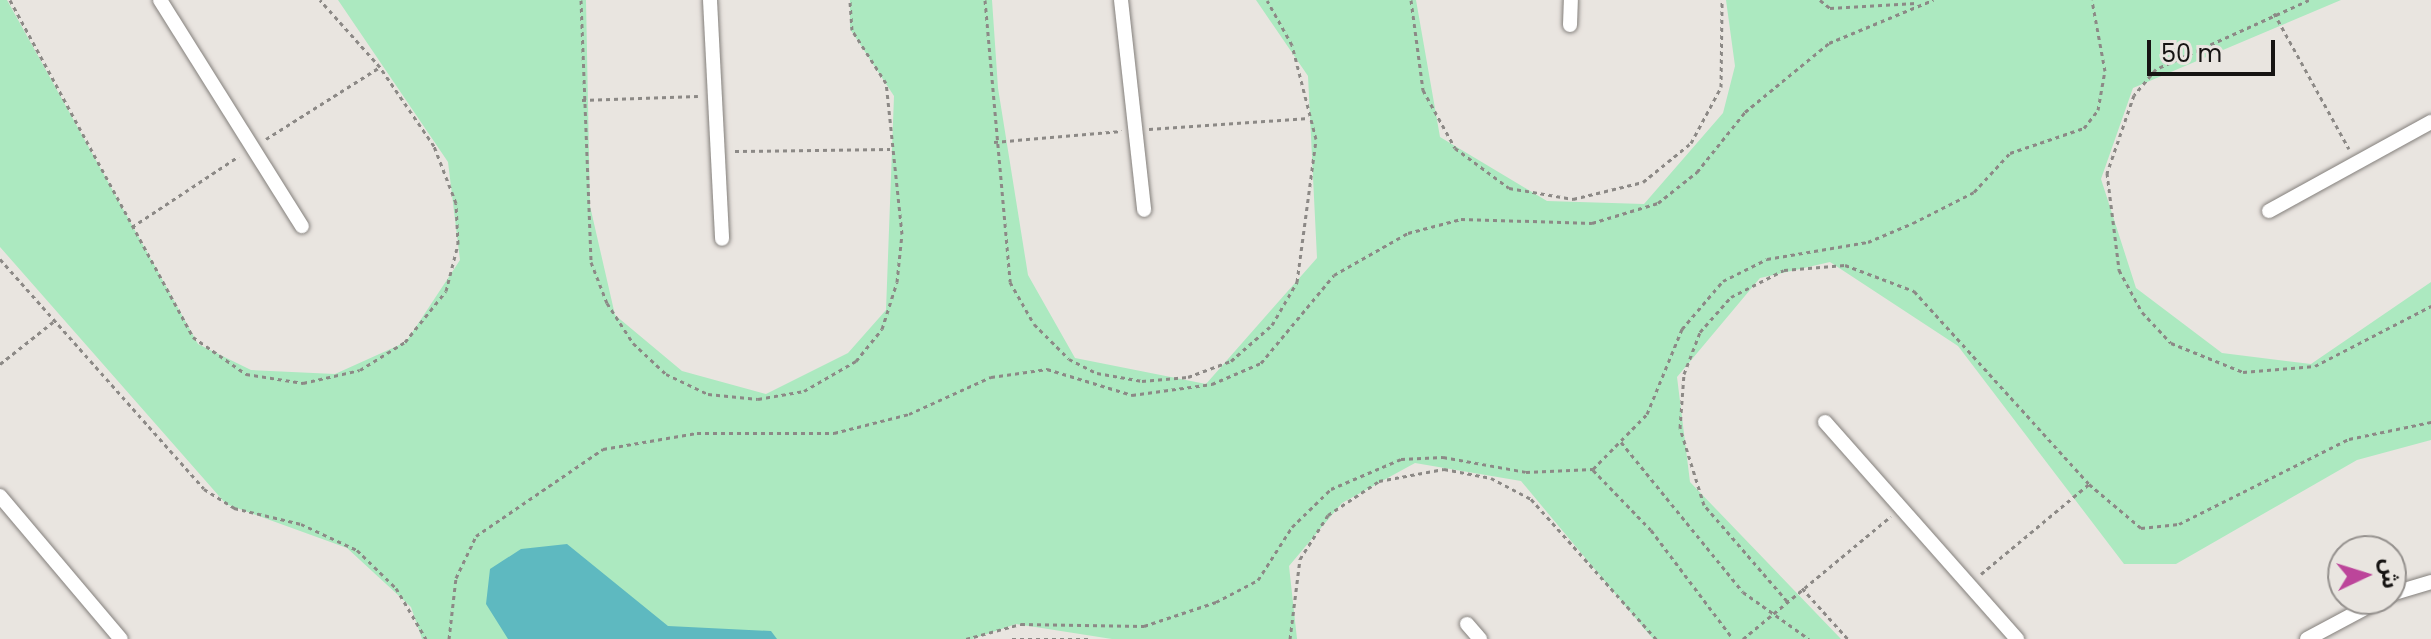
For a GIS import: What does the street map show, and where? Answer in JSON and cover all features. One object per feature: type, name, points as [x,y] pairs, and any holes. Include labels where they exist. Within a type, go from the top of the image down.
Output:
[{"type":"street","points":[[160,0],[302,226]]},
{"type":"street","points":[[710,0],[711,96],[722,239]]},
{"type":"street","points":[[1121,0],[1144,210]]},
{"type":"street","points":[[1570,25],[1571,0]]},
{"type":"street","points":[[2269,211],[2431,122]]},
{"type":"street","points":[[1825,422],[2017,639]]},
{"type":"street","points":[[0,496],[121,639]]},
{"type":"street","points":[[2407,589],[2431,582]]},
{"type":"street","points":[[2307,639],[2352,615]]},
{"type":"street","points":[[1467,624],[1480,639]]},
{"type":"path","points":[[10,0],[193,337],[246,374],[303,383],[360,370],[405,342],[446,291],[458,244],[451,183],[434,146],[380,67],[320,0]]},
{"type":"path","points":[[581,0],[582,100],[591,262],[607,303],[654,365],[725,397],[774,398],[819,385],[856,361],[882,329],[902,234],[890,149],[886,83],[852,30],[850,0]]},
{"type":"path","points":[[985,0],[1010,282],[1034,324],[1069,359],[1097,373],[1142,381],[1188,377],[1231,361],[1272,325],[1297,282],[1316,139],[1292,45],[1267,0]]},
{"type":"path","points":[[1411,0],[1423,90],[1455,148],[1509,188],[1573,199],[1643,182],[1691,143],[1721,87],[1722,0]]},
{"type":"path","points":[[1820,0],[1830,8],[1933,0]]},
{"type":"path","points":[[966,639],[1031,623],[1136,627],[1216,602],[1258,580],[1292,527],[1331,489],[1392,462],[1420,456],[1526,472],[1593,469],[1621,442],[1655,400],[1690,316],[1723,281],[1767,259],[1868,242],[1913,223],[1974,192],[2010,153],[2090,123],[2103,92],[2106,49],[2092,0]]},
{"type":"path","points":[[2309,0],[2274,13],[2156,69],[2125,110],[2106,189],[2113,254],[2135,300],[2183,351],[2260,373],[2315,366],[2431,306]]},
{"type":"path","points":[[449,639],[456,578],[476,536],[603,449],[682,434],[834,433],[909,414],[991,377],[1047,369],[1132,395],[1212,384],[1261,363],[1334,275],[1408,233],[1461,219],[1592,223],[1658,203],[1697,172],[1745,112],[1829,43],[1924,2]]},
{"type":"path","points":[[2274,13],[2356,163]]},
{"type":"path","points":[[582,100],[711,96]]},
{"type":"path","points":[[715,152],[890,149]]},
{"type":"path","points":[[0,259],[53,322],[213,496],[322,532],[365,555],[426,639]]},
{"type":"path","points":[[1787,601],[1704,505],[1680,428],[1684,374],[1700,332],[1731,297],[1770,275],[1845,265],[1914,291],[2089,484],[2132,524],[2160,530],[2307,455],[2431,422]]},
{"type":"path","points":[[0,364],[53,322]]},
{"type":"path","points":[[1621,442],[1729,577],[1809,639]]},
{"type":"path","points":[[1290,639],[1300,559],[1328,515],[1379,481],[1444,469],[1491,478],[1531,499],[1656,639]]},
{"type":"path","points":[[1593,469],[1651,530],[1733,639]]},
{"type":"path","points":[[1969,585],[2089,484]]},
{"type":"path","points":[[1743,639],[1901,508]]},
{"type":"path","points":[[1802,588],[1848,639]]},
{"type":"path","points":[[1012,639],[1088,639]]},
{"type":"green space","points":[[0,0],[7,0],[198,344],[251,370],[335,374],[406,342],[460,260],[448,162],[338,0],[586,0],[590,206],[615,315],[682,371],[766,394],[848,353],[886,310],[894,96],[850,29],[850,0],[992,0],[998,88],[1028,275],[1075,358],[1206,384],[1317,258],[1308,76],[1256,0],[1416,0],[1440,137],[1547,201],[1644,204],[1723,113],[1735,66],[1726,0],[2341,0],[2133,88],[2101,179],[2136,288],[2222,353],[2311,364],[2431,282],[2431,440],[2357,460],[2176,564],[2124,564],[1958,346],[1830,262],[1760,278],[1677,377],[1690,482],[1841,639],[1653,639],[1521,481],[1415,463],[1342,503],[1289,566],[1297,639],[1112,639],[1016,624],[972,639],[422,639],[411,607],[347,548],[226,504],[0,247]]},
{"type":"water","points":[[567,544],[668,626],[771,631],[777,639],[508,639],[486,604],[490,569],[521,549]]}]
